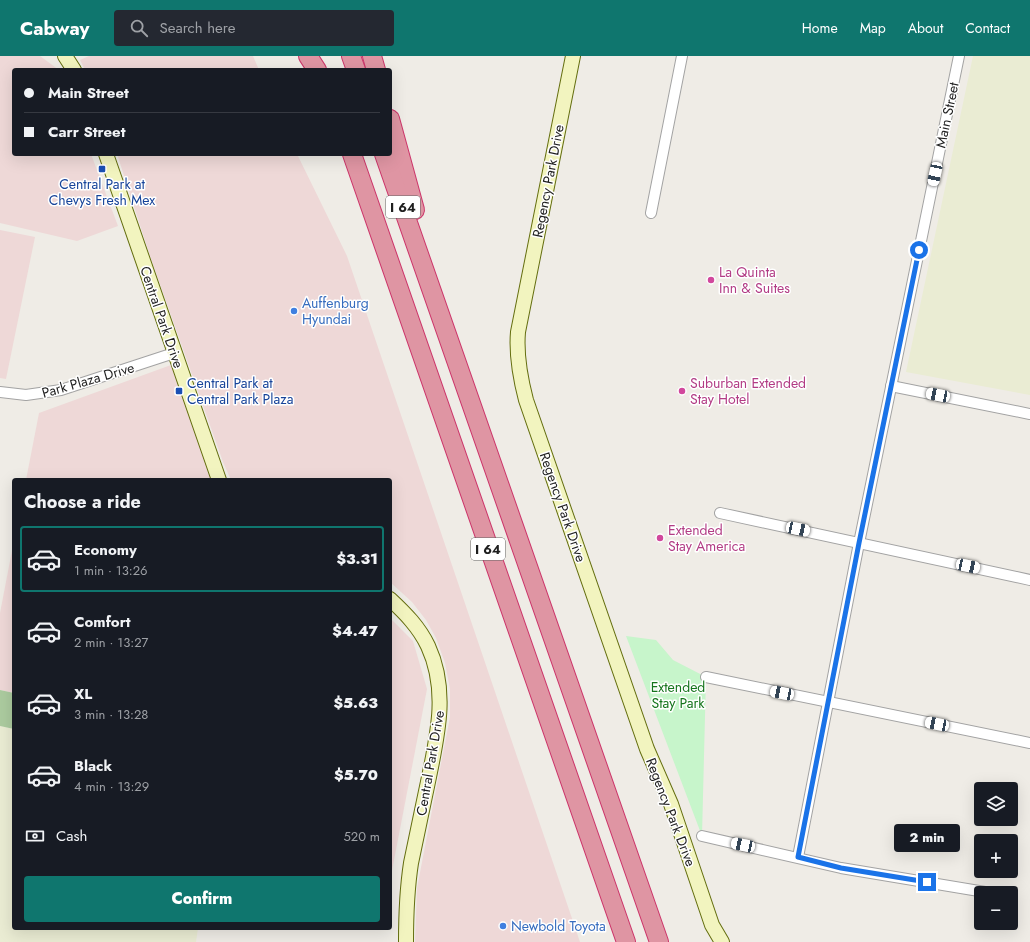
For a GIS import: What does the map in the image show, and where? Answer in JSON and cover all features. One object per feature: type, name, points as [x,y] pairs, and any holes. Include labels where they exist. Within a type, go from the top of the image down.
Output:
[{"type":"highway","points":[[308,56],[317,68]]},
{"type":"highway","points":[[315,56],[318,68]]},
{"type":"highway","points":[[351,56],[355,68]]},
{"type":"highway","points":[[372,56],[375,68]]},
{"type":"highway","points":[[392,127],[416,214],[421,260]]},
{"type":"highway","name":"I 64","points":[[353,156],[626,942]]},
{"type":"highway","name":"I 64","points":[[385,156],[659,942]]},
{"type":"street","points":[[65,56],[73,68]]},
{"type":"street","name":"Regency Park Drive","points":[[573,56],[518,332],[517,347],[520,380],[647,749],[671,804],[712,925],[722,942]]},
{"type":"street","points":[[651,213],[682,56]]},
{"type":"street","name":"Main Street","points":[[798,857],[859,543],[959,56]]},
{"type":"street","name":"Central Park Drive","points":[[107,156],[218,478]]},
{"type":"street","name":"Park Plaza Drive","points":[[0,392],[26,395],[61,390],[174,353]]},
{"type":"street","points":[[891,386],[1030,414]]},
{"type":"street","points":[[720,512],[1030,580]]},
{"type":"street","name":"Central Park Drive","points":[[392,601],[415,625],[428,646],[435,665],[441,709],[438,733],[411,864],[406,904],[406,942]]},
{"type":"street","points":[[706,677],[1030,743]]},
{"type":"street","points":[[702,836],[841,868],[974,890]]},
{"type":"shaded area","points":[[0,56],[40,56],[56,68],[12,68],[12,156],[92,156],[118,226],[77,241],[0,223]]},
{"type":"shaded area","points":[[89,56],[253,56],[258,68],[84,68],[80,60]]},
{"type":"shaded area","points":[[118,156],[298,156],[347,256],[580,942],[415,942],[417,888],[450,717],[450,689],[445,663],[436,638],[426,620],[412,602],[392,584],[392,478],[230,478],[223,462],[150,256]]},
{"type":"shaded area","points":[[0,230],[35,237],[6,379],[0,378]]},
{"type":"shaded area","points":[[171,365],[212,478],[26,478],[39,413]]},
{"type":"shaded area","points":[[12,550],[12,693],[0,690],[0,613]]},
{"type":"shaded area","points":[[392,620],[413,641],[427,689],[392,871]]},
{"type":"green space","points":[[973,56],[1030,56],[1030,395],[906,372]]},
{"type":"green space","name":"Extended Stay Park","points":[[626,636],[656,640],[673,660],[706,677],[702,836]]},
{"type":"green space","points":[[0,690],[12,693],[12,729],[0,726]]},
{"type":"green space","points":[[0,726],[12,729],[12,930],[198,930],[196,942],[0,942]]},
{"type":"place","name":"Central Park at Chevys Fresh Mex","points":[[102,169]]},
{"type":"place","name":"La Quinta Inn & Suites","points":[[711,280]]},
{"type":"place","name":"Auffenburg Hyundai","points":[[294,311]]},
{"type":"place","name":"Central Park at Central Park Plaza","points":[[179,391]]},
{"type":"place","name":"Suburban Extended Stay Hotel","points":[[682,391]]},
{"type":"place","name":"Extended Stay America","points":[[660,538]]},
{"type":"place","name":"Newbold Toyota","points":[[503,926]]},
{"type":"route","points":[[919,250],[859,543],[798,857],[841,868],[927,882]]}]
